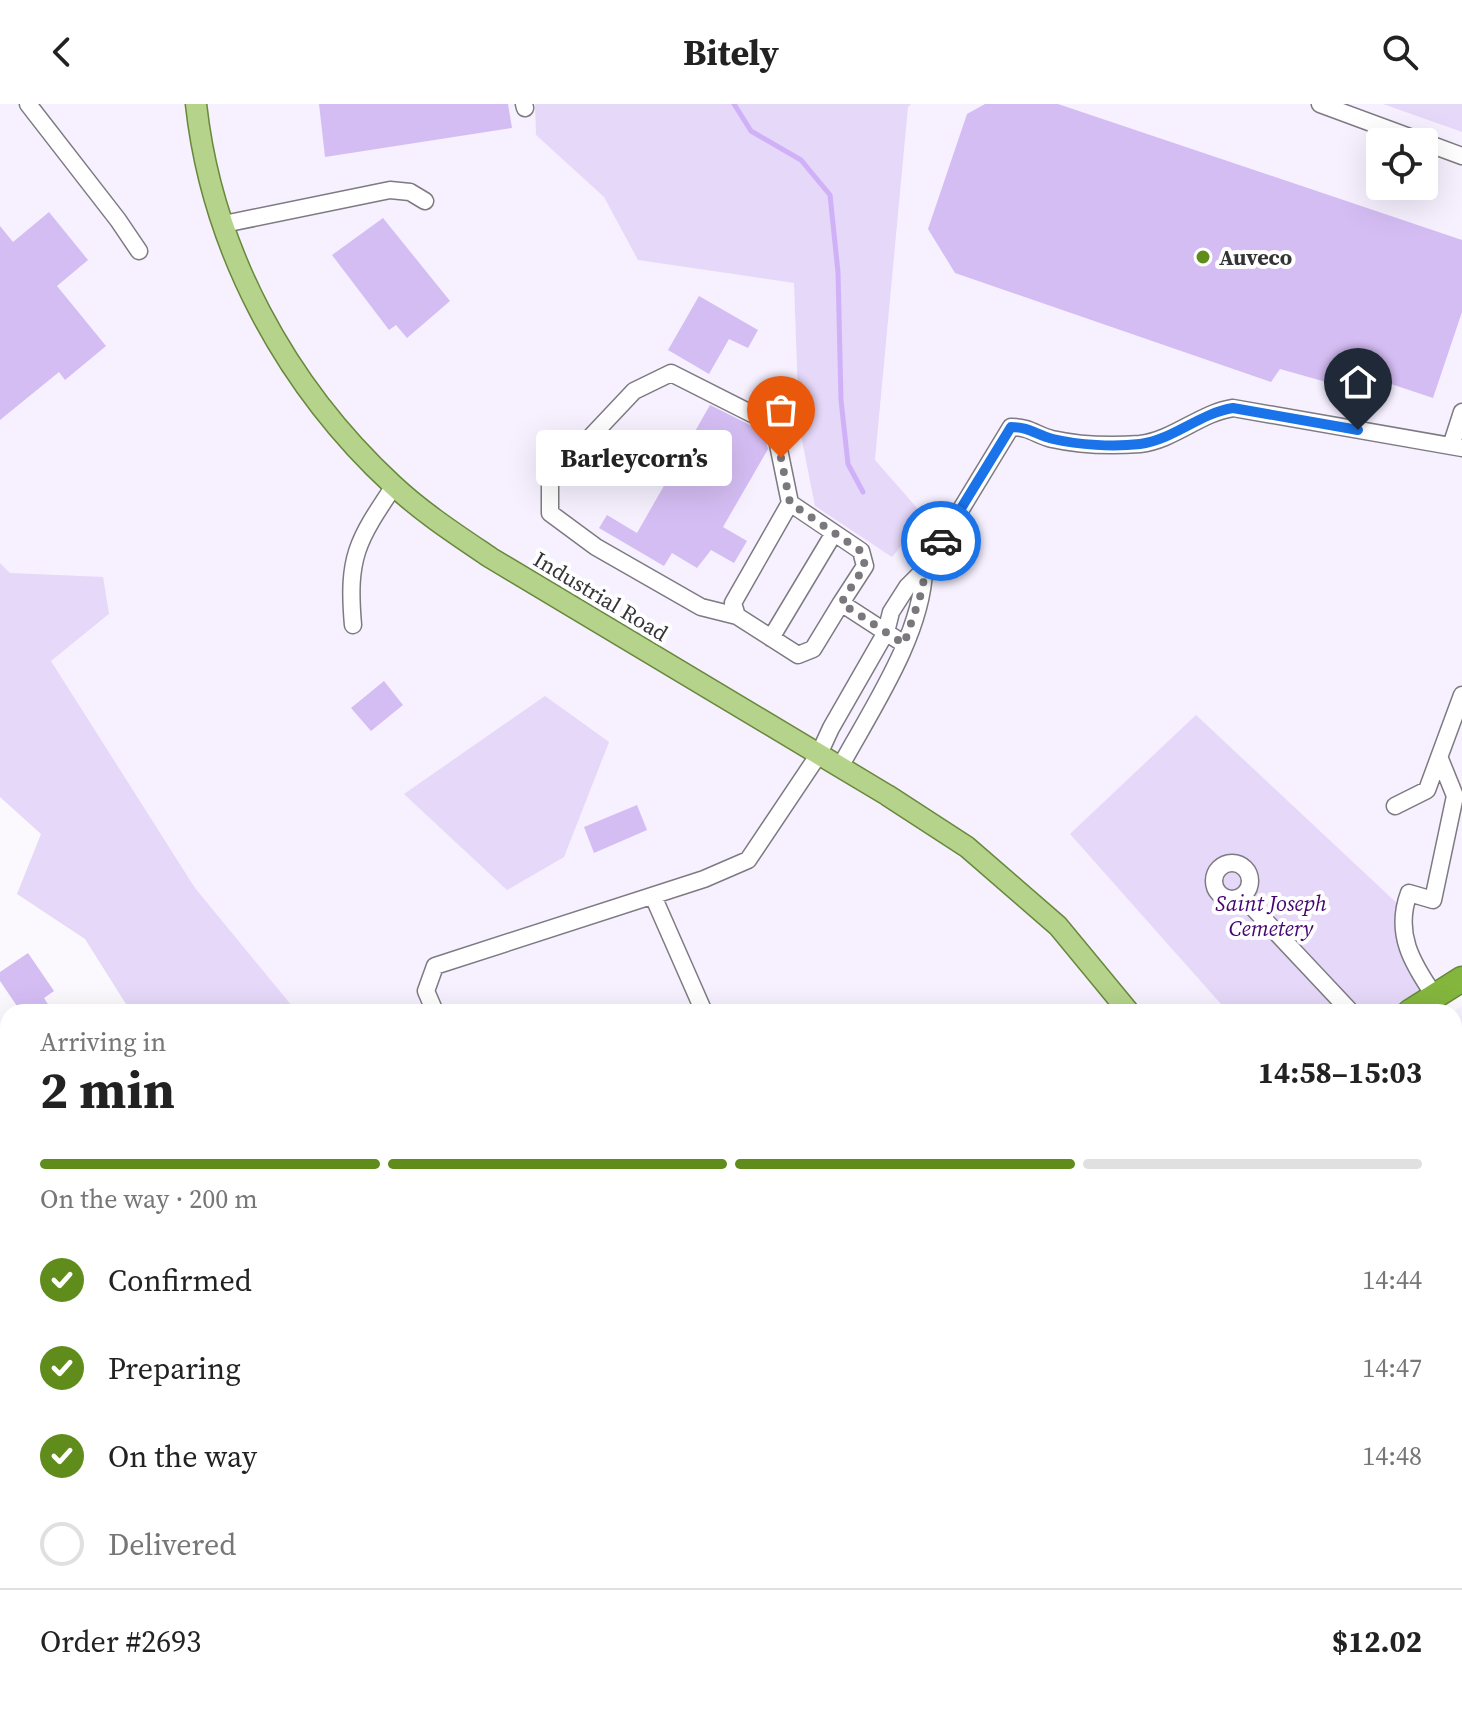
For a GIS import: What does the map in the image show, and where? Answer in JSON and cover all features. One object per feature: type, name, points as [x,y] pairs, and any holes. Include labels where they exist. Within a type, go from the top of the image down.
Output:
[{"type":"highway","points":[[1421,1004],[1462,979]]},
{"type":"main road","name":"Industrial Road","points":[[196,104],[202,157],[248,292],[290,363],[340,430],[394,486],[443,526],[491,558],[954,838],[1021,892],[1069,938],[1123,1004]]},
{"type":"street","points":[[28,104],[139,251]]},
{"type":"street","points":[[1320,104],[1386,128]]},
{"type":"street","points":[[1438,147],[1462,156]]},
{"type":"street","points":[[224,224],[390,190],[410,192],[425,201]]},
{"type":"street","points":[[737,616],[733,603],[790,503],[774,425],[671,373],[634,391],[550,480],[550,513],[596,547],[701,607],[737,616],[798,655],[813,649],[865,566],[861,551],[790,503]]},
{"type":"street","points":[[432,1004],[426,991],[435,966],[704,879],[748,860],[819,754],[886,632],[891,612],[907,587],[924,570],[1011,427],[1027,427],[1051,439],[1103,444],[1144,443],[1219,410],[1233,408],[1457,447],[1462,412]]},
{"type":"street","points":[[353,625],[350,589],[355,555],[363,531],[394,486]]},
{"type":"street","points":[[771,638],[834,533]]},
{"type":"street","points":[[840,767],[900,657],[923,588],[924,570]]},
{"type":"street","points":[[841,603],[904,644]]},
{"type":"street","points":[[1395,806],[1427,790],[1462,695]]},
{"type":"street","points":[[1434,995],[1412,963],[1403,931],[1409,893],[1433,900],[1455,796],[1440,759]]},
{"type":"street","points":[[653,896],[700,1004]]},
{"type":"street","points":[[1242,896],[1343,1004]]},
{"type":"shaded area","points":[[0,104],[535,104],[536,135],[604,197],[639,260],[794,283],[799,425],[917,508],[875,461],[908,106],[1383,104],[1462,132],[1462,979],[1434,995],[1070,834],[1221,1004],[290,1004],[195,888],[51,661],[109,615],[10,573],[0,563]]},
{"type":"green space","points":[[535,104],[911,104],[908,107],[875,460],[917,508],[910,535],[892,557],[815,506],[799,425],[794,283],[638,260],[604,197],[536,135]]},
{"type":"green space","points":[[1383,104],[1462,104],[1462,132]]},
{"type":"green space","points":[[0,563],[10,573],[103,577],[109,614],[51,661],[195,888],[290,1004],[126,1004],[85,939],[17,894],[41,834],[0,797]]},
{"type":"green space","points":[[545,696],[609,742],[564,857],[507,890],[404,794]]},
{"type":"green space","name":"Saint Joseph Cemetery","points":[[1196,715],[1402,908],[1403,931],[1434,995],[1421,1004],[1221,1004],[1070,834]]},
{"type":"building","points":[[319,104],[508,104],[512,128],[325,157]]},
{"type":"building","name":"Auveco","points":[[985,104],[1058,104],[1462,240],[1462,312],[1433,398],[1358,373],[1351,389],[1280,369],[1271,382],[955,273],[928,229],[967,114]]},
{"type":"building","points":[[49,212],[88,260],[57,286],[106,346],[65,380],[59,372],[0,420],[0,226],[13,242]]},
{"type":"building","points":[[383,218],[450,301],[407,338],[396,325],[389,330],[332,255]]},
{"type":"building","points":[[699,296],[758,330],[748,348],[729,339],[709,374],[668,350]]},
{"type":"building","points":[[710,405],[764,432],[768,449],[723,527],[747,541],[734,563],[711,550],[697,568],[672,553],[664,566],[599,528],[607,515],[637,533]]},
{"type":"building","points":[[384,681],[403,705],[371,731],[351,708]]},
{"type":"building","points":[[637,805],[647,830],[594,853],[584,827]]},
{"type":"building","points":[[28,953],[54,991],[44,998],[48,1004],[16,1004],[0,981],[0,972]]},
{"type":"waterway","points":[[734,104],[751,131],[801,160],[830,195],[838,272],[841,400],[848,464],[863,492]]},
{"type":"way so far","points":[[781,458],[790,503],[861,551],[865,566],[841,603],[904,644],[923,588],[924,570],[941,541]]},
{"type":"place","name":"Auveco","points":[[1203,257]]},
{"type":"place","name":"Barleycorn’s","points":[[781,458]]},
{"type":"route","points":[[941,541],[1011,427],[1027,427],[1051,439],[1126,445],[1159,439],[1219,410],[1233,408],[1358,430]]}]
